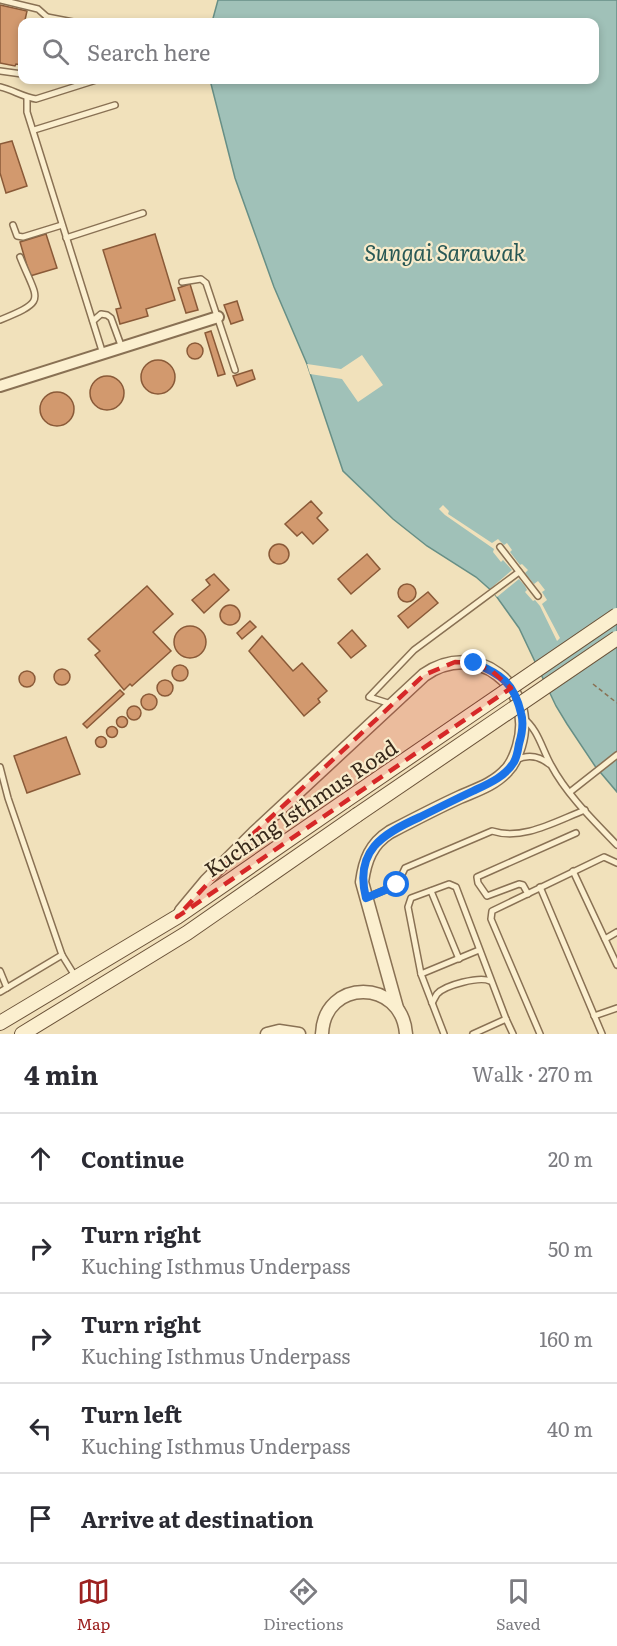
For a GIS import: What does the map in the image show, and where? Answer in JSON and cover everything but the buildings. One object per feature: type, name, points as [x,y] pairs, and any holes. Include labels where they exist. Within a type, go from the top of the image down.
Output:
[{"type":"main road","name":"Kuching Isthmus Road","points":[[0,1023],[177,917],[617,615]]},
{"type":"main road","name":"Kuching Isthmus Road","points":[[22,1034],[187,933],[617,638]]},
{"type":"street","points":[[1,383],[103,354],[218,317]]},
{"type":"street","points":[[177,917],[206,880],[254,833],[391,704],[435,667],[455,662],[474,663],[492,671],[505,679],[517,696],[522,717],[522,736],[514,762],[497,780],[410,821],[381,838],[371,849],[365,864],[362,882],[397,1008],[405,1024],[406,1034]]},
{"type":"street","points":[[321,1034],[324,1018],[329,1010],[346,995],[357,992],[379,994],[397,1008]]},
{"type":"street","points":[[267,1034],[279,1031],[299,1034]]},
{"type":"lane","points":[[1,0],[38,9],[45,18]]},
{"type":"lane","points":[[0,71],[18,73]]},
{"type":"lane","points":[[0,87],[27,98],[36,99],[83,84]]},
{"type":"lane","points":[[27,98],[27,112],[103,354]]},
{"type":"lane","points":[[34,130],[115,105]]},
{"type":"lane","points":[[66,238],[143,213]]},
{"type":"lane","points":[[13,225],[17,236],[23,237],[62,225]]},
{"type":"lane","points":[[0,320],[26,310],[34,304],[36,297],[20,257]]},
{"type":"lane","points":[[182,282],[201,279],[206,284],[235,370]]},
{"type":"lane","points":[[93,321],[101,315],[111,318],[122,348]]},
{"type":"lane","points":[[500,547],[538,596]]},
{"type":"lane","points":[[391,704],[369,697],[414,650],[519,572]]},
{"type":"lane","points":[[522,717],[531,723],[550,765],[570,792],[617,845]]},
{"type":"lane","points":[[570,792],[617,755]]},
{"type":"lane","points":[[514,762],[524,756],[535,757],[550,765]]},
{"type":"lane","points":[[0,767],[8,798],[62,955],[76,977]]},
{"type":"lane","points":[[0,801],[8,798]]},
{"type":"lane","points":[[366,898],[397,885],[405,868],[492,831],[502,834],[524,833],[585,810]]},
{"type":"lane","points":[[528,894],[523,885],[519,884],[487,897],[477,877],[576,833]]},
{"type":"lane","points":[[540,1034],[491,919],[492,911],[604,857],[617,864]]},
{"type":"lane","points":[[573,871],[617,965]]},
{"type":"lane","points":[[444,1034],[421,974],[408,902],[411,898],[449,884],[456,888],[490,981],[513,1034]]},
{"type":"lane","points":[[540,888],[602,1034]]},
{"type":"lane","points":[[431,891],[459,959]]},
{"type":"lane","points":[[605,939],[617,932]]},
{"type":"lane","points":[[421,974],[479,950]]},
{"type":"lane","points":[[0,992],[62,955]]},
{"type":"lane","points":[[0,971],[7,988]]},
{"type":"lane","points":[[432,1003],[438,993],[462,983],[483,978],[490,981]]},
{"type":"lane","points":[[594,1016],[617,1008]]},
{"type":"lane","points":[[473,1034],[489,1031],[506,1019]]},
{"type":"path","points":[[593,684],[617,704]]},
{"type":"highlighted area","points":[[455,662],[474,663],[492,671],[511,688],[345,801],[177,917],[254,833],[424,675]]},
{"type":"water","name":"Sungai Sarawak","points":[[218,0],[617,0],[617,792],[595,766],[567,724],[519,628],[494,593],[476,577],[427,546],[393,519],[343,471],[307,364],[274,287],[235,178],[211,84],[599,84],[599,18],[213,18]]},
{"type":"pier","points":[[362,355],[383,385],[358,402],[342,379],[310,374],[307,364],[341,369]]},
{"type":"pier","points":[[443,505],[449,511],[448,514],[492,543],[498,539],[504,545],[507,543],[512,550],[510,552],[520,565],[522,564],[528,570],[525,573],[534,584],[538,581],[545,590],[542,592],[547,600],[542,604],[560,638],[557,641],[540,606],[525,592],[527,590],[519,579],[497,597],[490,589],[512,570],[503,560],[501,562],[493,552],[494,549],[445,515],[439,509]]},
{"type":"route","points":[[397,885],[366,898],[362,882],[365,864],[371,849],[381,838],[410,821],[497,780],[514,762],[518,751],[522,736],[522,717],[517,696],[505,679],[474,663]]}]
